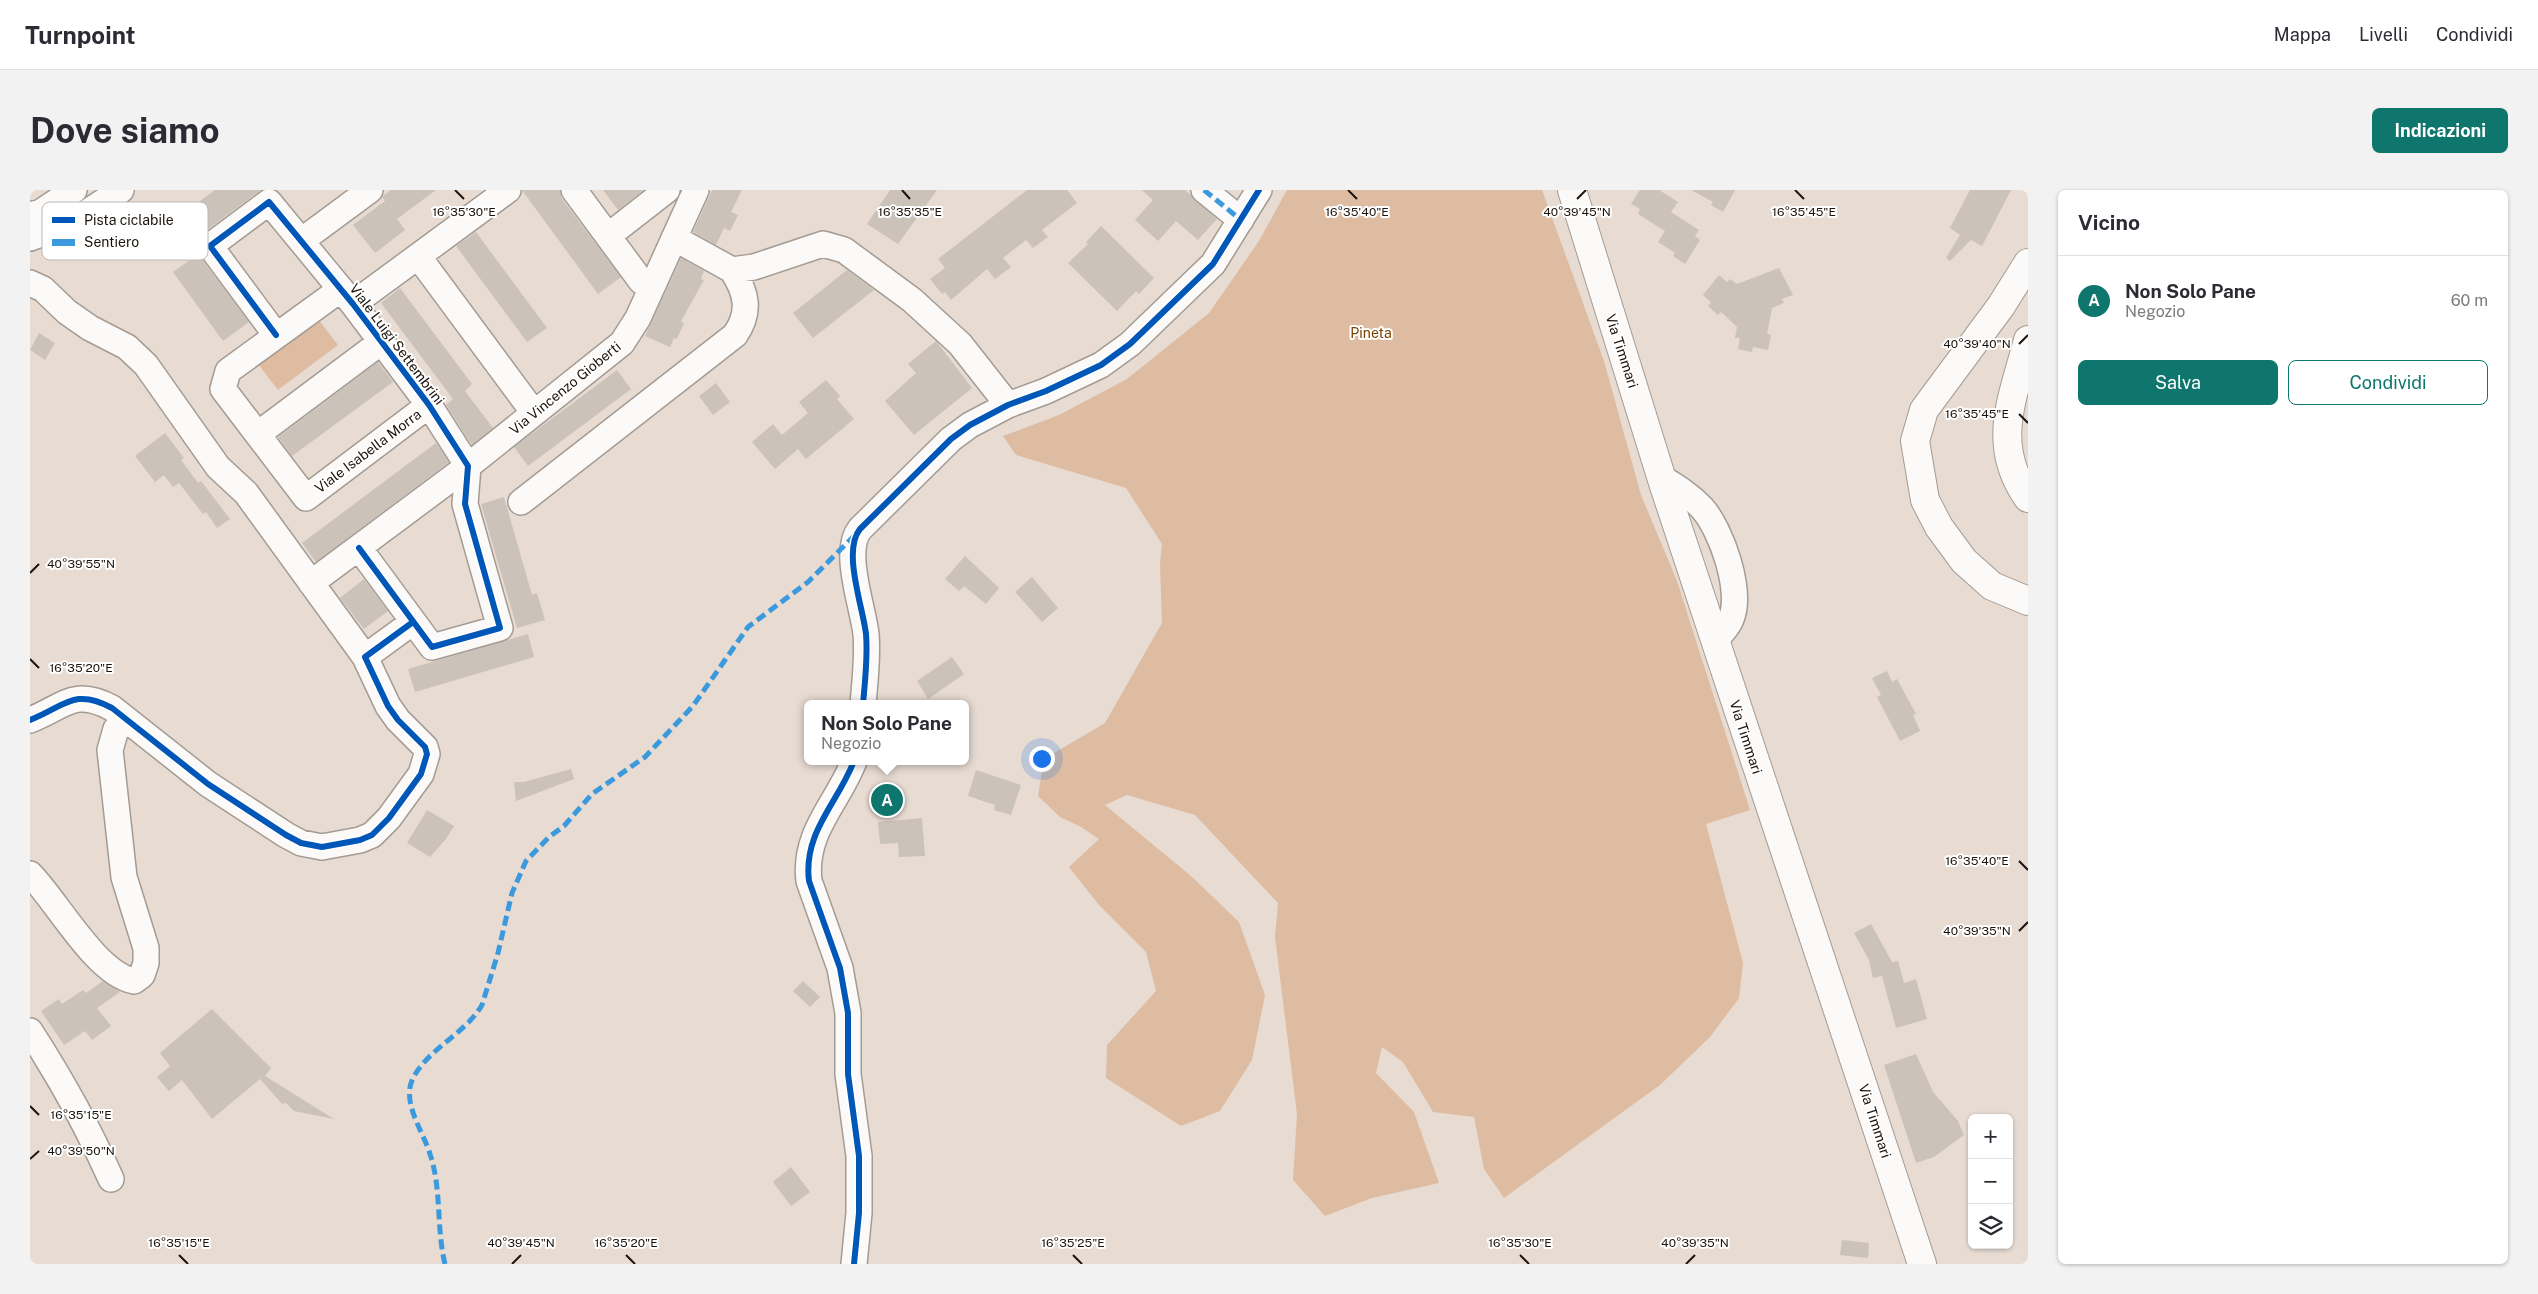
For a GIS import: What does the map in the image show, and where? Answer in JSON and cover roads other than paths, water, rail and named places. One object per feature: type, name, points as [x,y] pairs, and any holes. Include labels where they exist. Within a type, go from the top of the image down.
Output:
[{"type":"main road","name":"Via Timmari","points":[[1576,196],[1662,478],[1922,1264]]},
{"type":"main road","points":[[2028,263],[2000,306],[1924,410],[1915,440],[1925,500],[1939,527],[1964,561],[1992,586],[2028,601]]},
{"type":"main road","points":[[2028,340],[2006,422],[2008,453],[2015,480],[2028,498]]},
{"type":"street","points":[[56,202],[74,190]]},
{"type":"street","points":[[103,202],[121,190]]},
{"type":"street","points":[[301,241],[370,190]]},
{"type":"street","points":[[381,342],[258,434],[223,389],[228,372],[276,335],[418,256],[508,190]]},
{"type":"street","points":[[574,190],[641,281],[652,286]]},
{"type":"street","points":[[608,236],[667,190]]},
{"type":"street","name":"Via Vincenzo Gioberti","points":[[312,583],[468,466],[622,343],[638,318],[696,190]]},
{"type":"street","points":[[1204,190],[1241,220]]},
{"type":"street","points":[[863,700],[866,636],[852,558],[855,534],[951,439],[970,425],[1008,405],[1046,391],[1102,365],[1130,344],[1212,264],[1259,190]]},
{"type":"street","name":"Viale Luigi Settembrini","points":[[276,335],[210,246],[269,202],[347,297],[429,405],[468,466]]},
{"type":"street","points":[[30,215],[42,211]]},
{"type":"street","points":[[30,238],[42,234]]},
{"type":"street","points":[[521,502],[735,335],[743,324],[746,298],[742,284],[732,270],[674,238]]},
{"type":"street","points":[[732,270],[761,265],[823,244],[844,250],[912,300],[960,344],[1008,405]]},
{"type":"street","points":[[418,256],[534,413]]},
{"type":"street","points":[[30,283],[43,289],[68,312],[90,328],[127,347],[140,359],[218,467],[246,493],[366,657],[388,706],[398,720],[425,747],[427,754],[422,774],[389,818],[372,835],[360,840],[322,847],[301,843],[241,807],[127,722],[112,708],[88,698],[75,699],[30,720]]},
{"type":"street","name":"Viale Isabella Morra","points":[[258,434],[306,498],[429,405]]},
{"type":"street","points":[[359,548],[432,647],[500,628],[465,504],[468,466]]},
{"type":"street","points":[[1662,478],[1686,493],[1703,509],[1716,529],[1730,571],[1735,597],[1732,618],[1715,640]]},
{"type":"street","points":[[366,657],[413,622]]},
{"type":"street","points":[[30,874],[89,948],[109,967],[128,980],[134,981],[142,975],[146,963],[146,948],[124,877],[111,764],[112,738],[116,729],[127,722]]},
{"type":"street","points":[[852,765],[822,818],[811,845],[807,869],[809,881],[840,968],[848,1013],[848,1074],[859,1156],[859,1212],[854,1264]]},
{"type":"street","points":[[30,1031],[55,1069],[88,1128],[111,1179]]},
{"type":"place","name":"Non Solo Pane","points":[[887,800]]},
{"type":"park label","name":"Pineta","points":[[1371,333]]}]
